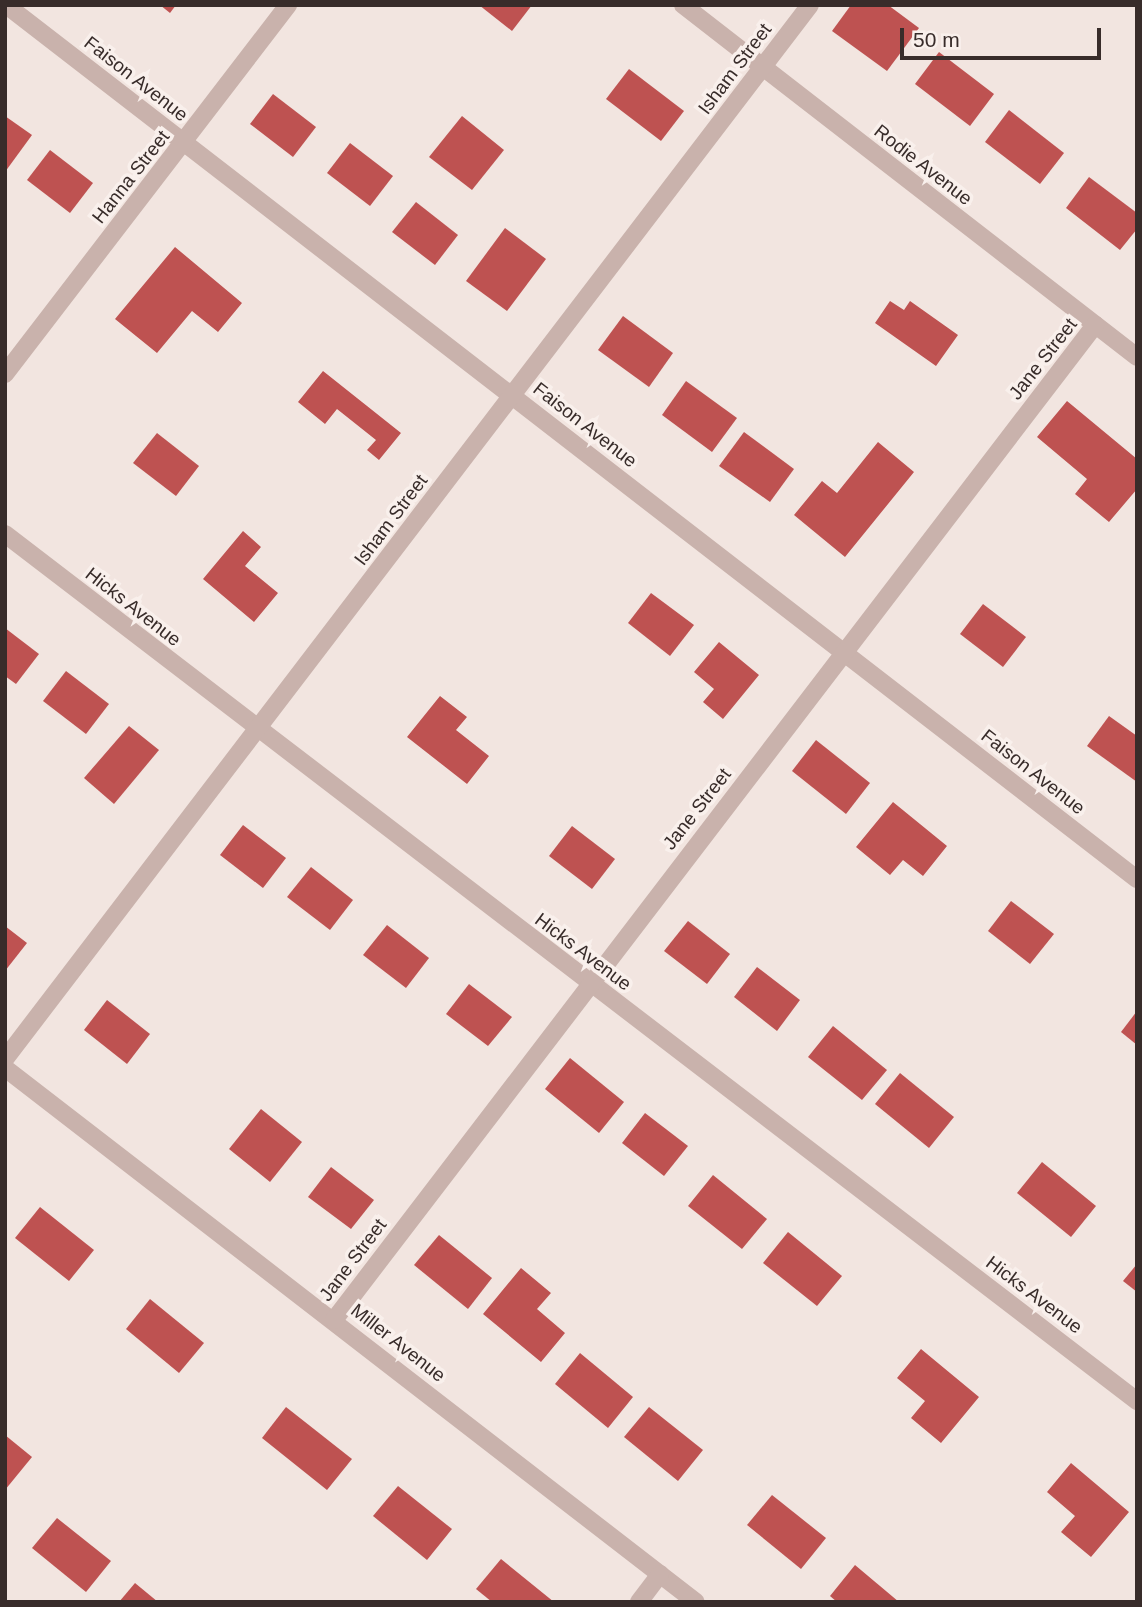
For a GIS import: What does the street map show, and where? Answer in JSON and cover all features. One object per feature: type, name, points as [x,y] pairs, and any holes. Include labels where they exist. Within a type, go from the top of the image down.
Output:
[{"type":"street","name":"Faison Avenue","points":[[6,5],[1137,879]]},
{"type":"street","name":"Hanna Street","points":[[5,374],[288,5]]},
{"type":"street","name":"Rodie Avenue","points":[[683,5],[1137,358]]},
{"type":"street","name":"Isham Street","points":[[5,1059],[259,730],[810,5]]},
{"type":"street","name":"Jane Street","points":[[334,1320],[1095,325]]},
{"type":"street","name":"Hicks Avenue","points":[[5,534],[589,984],[1137,1401]]},
{"type":"street","name":"Miller Avenue","points":[[5,1068],[696,1602]]},
{"type":"street","points":[[639,1602],[660,1574]]},
{"type":"building","points":[[160,5],[176,5],[170,13]]},
{"type":"building","points":[[479,5],[532,5],[512,31]]},
{"type":"building","points":[[851,5],[888,5],[919,28],[887,71],[832,31]]},
{"type":"building","points":[[939,52],[994,94],[970,126],[915,84]]},
{"type":"building","points":[[629,69],[684,111],[661,141],[606,99]]},
{"type":"building","points":[[273,94],[316,127],[293,157],[250,124]]},
{"type":"building","points":[[1009,110],[1064,153],[1040,184],[985,142]]},
{"type":"building","points":[[5,116],[32,135],[5,172]]},
{"type":"building","points":[[462,116],[504,150],[472,190],[429,157]]},
{"type":"building","points":[[350,143],[393,176],[370,206],[327,173]]},
{"type":"building","points":[[50,150],[93,183],[70,213],[27,180]]},
{"type":"building","points":[[1089,177],[1137,213],[1137,229],[1120,250],[1066,208]]},
{"type":"building","points":[[416,202],[458,235],[435,265],[392,232]]},
{"type":"building","points":[[505,228],[546,259],[507,311],[466,281]]},
{"type":"building","points":[[175,247],[242,303],[218,332],[192,311],[157,353],[115,319]]},
{"type":"building","points":[[890,301],[904,310],[910,301],[958,335],[936,366],[875,323]]},
{"type":"building","points":[[623,316],[673,353],[649,387],[598,350]]},
{"type":"building","points":[[323,371],[401,433],[379,460],[367,450],[376,440],[337,409],[325,424],[298,402]]},
{"type":"building","points":[[686,381],[737,418],[712,452],[662,415]]},
{"type":"building","points":[[1067,401],[1137,459],[1137,489],[1109,522],[1075,494],[1087,479],[1037,437]]},
{"type":"building","points":[[744,432],[794,469],[770,502],[719,466]]},
{"type":"building","points":[[157,433],[199,466],[176,496],[133,463]]},
{"type":"building","points":[[878,442],[914,472],[845,557],[794,515],[822,481],[837,493]]},
{"type":"building","points":[[243,531],[261,547],[245,566],[278,593],[254,622],[203,579]]},
{"type":"building","points":[[651,593],[694,625],[670,656],[628,623]]},
{"type":"building","points":[[983,604],[1026,637],[1003,667],[960,634]]},
{"type":"building","points":[[5,628],[39,654],[16,684],[5,676]]},
{"type":"building","points":[[719,642],[759,675],[723,719],[703,702],[714,689],[694,672]]},
{"type":"building","points":[[66,671],[109,704],[86,734],[43,701]]},
{"type":"building","points":[[440,696],[467,717],[456,730],[489,756],[467,784],[407,737]]},
{"type":"building","points":[[1109,716],[1137,736],[1137,782],[1087,746]]},
{"type":"building","points":[[129,726],[159,750],[114,804],[84,778]]},
{"type":"building","points":[[816,740],[870,783],[846,814],[792,771]]},
{"type":"building","points":[[893,802],[947,846],[923,876],[903,860],[890,875],[856,847]]},
{"type":"building","points":[[243,825],[286,858],[263,888],[220,855]]},
{"type":"building","points":[[572,826],[615,859],[592,889],[549,856]]},
{"type":"building","points":[[311,867],[353,900],[330,930],[287,897]]},
{"type":"building","points":[[1011,901],[1054,934],[1030,964],[988,931]]},
{"type":"building","points":[[688,921],[730,954],[707,984],[664,951]]},
{"type":"building","points":[[387,925],[429,958],[406,988],[363,955]]},
{"type":"building","points":[[5,926],[27,943],[5,971]]},
{"type":"building","points":[[757,967],[800,1000],[777,1031],[734,997]]},
{"type":"building","points":[[469,984],[512,1017],[488,1046],[446,1014]]},
{"type":"building","points":[[107,1000],[150,1034],[127,1064],[84,1030]]},
{"type":"building","points":[[1137,1011],[1137,1045],[1121,1032]]},
{"type":"building","points":[[833,1026],[887,1070],[862,1100],[808,1057]]},
{"type":"building","points":[[570,1058],[624,1102],[599,1133],[545,1089]]},
{"type":"building","points":[[900,1073],[954,1117],[929,1148],[875,1104]]},
{"type":"building","points":[[261,1109],[302,1142],[270,1182],[229,1149]]},
{"type":"building","points":[[645,1113],[688,1146],[664,1176],[622,1143]]},
{"type":"building","points":[[1042,1162],[1096,1206],[1071,1237],[1017,1193]]},
{"type":"building","points":[[331,1167],[374,1200],[351,1229],[308,1197]]},
{"type":"building","points":[[713,1175],[767,1219],[742,1249],[688,1206]]},
{"type":"building","points":[[40,1207],[94,1250],[69,1281],[15,1238]]},
{"type":"building","points":[[788,1232],[842,1276],[817,1306],[763,1263]]},
{"type":"building","points":[[439,1235],[492,1278],[468,1309],[414,1265]]},
{"type":"building","points":[[1137,1264],[1137,1292],[1123,1281]]},
{"type":"building","points":[[521,1268],[551,1293],[537,1309],[565,1333],[541,1362],[483,1314]]},
{"type":"building","points":[[150,1299],[204,1343],[179,1373],[126,1329]]},
{"type":"building","points":[[921,1349],[979,1397],[941,1443],[911,1418],[925,1401],[897,1378]]},
{"type":"building","points":[[580,1353],[633,1397],[608,1428],[555,1384]]},
{"type":"building","points":[[286,1407],[352,1459],[327,1490],[262,1438]]},
{"type":"building","points":[[649,1407],[703,1450],[678,1481],[624,1437]]},
{"type":"building","points":[[5,1435],[32,1457],[5,1490]]},
{"type":"building","points":[[1071,1463],[1129,1512],[1091,1557],[1061,1532],[1075,1516],[1047,1492]]},
{"type":"building","points":[[398,1486],[452,1529],[427,1560],[373,1516]]},
{"type":"building","points":[[772,1495],[826,1538],[801,1569],[747,1525]]},
{"type":"building","points":[[57,1518],[111,1561],[86,1592],[32,1548]]},
{"type":"building","points":[[501,1559],[554,1602],[492,1602],[476,1589]]},
{"type":"building","points":[[855,1565],[899,1602],[837,1602],[830,1596]]},
{"type":"building","points":[[135,1583],[158,1602],[119,1602]]}]
